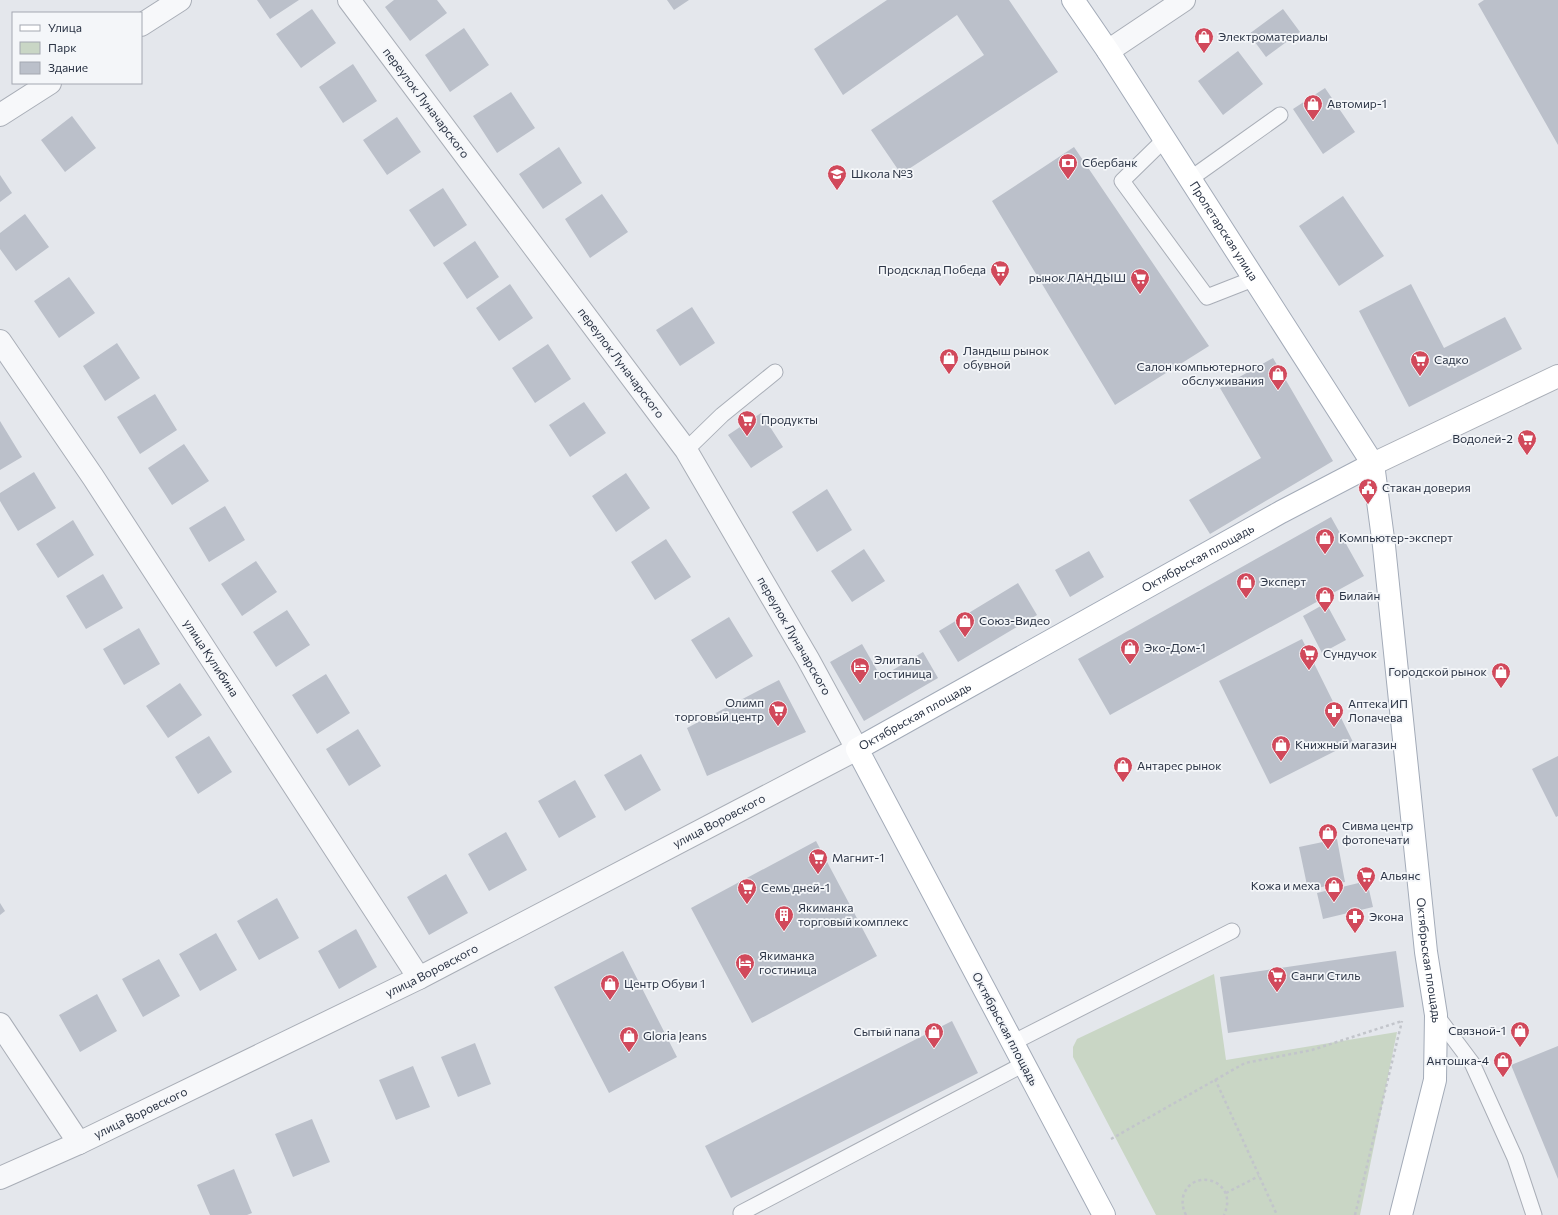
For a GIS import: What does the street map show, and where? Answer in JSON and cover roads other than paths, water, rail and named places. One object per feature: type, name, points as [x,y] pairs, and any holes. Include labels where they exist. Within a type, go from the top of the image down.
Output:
[{"type":"main road","name":"Пролетарская улица","points":[[1073,0],[1165,139],[1253,279],[1373,464]]},
{"type":"main road","name":"Октябрьская площадь","points":[[1104,1215],[857,749],[1274,516],[1373,464],[1558,376]]},
{"type":"main road","name":"Октябрьская площадь","points":[[1373,464],[1385,554],[1426,952],[1436,1015],[1435,1080],[1401,1215]]},
{"type":"street","points":[[142,24],[180,0]]},
{"type":"street","name":"переулок Луначарского","points":[[349,0],[686,450],[808,659],[857,749]]},
{"type":"street","points":[[1108,51],[1184,0]]},
{"type":"street","points":[[0,115],[48,84]]},
{"type":"street","name":"улица Кулибина","points":[[0,341],[93,476],[419,978]]},
{"type":"street","name":"улица Воровского","points":[[0,1178],[419,978],[857,749]]},
{"type":"street","points":[[0,1024],[78,1142]]},
{"type":"lane","points":[[1190,179],[1280,115]]},
{"type":"lane","points":[[1165,139],[1122,181],[1207,297],[1253,279]]},
{"type":"lane","points":[[686,450],[722,415],[775,372]]},
{"type":"lane","points":[[1012,1043],[1232,931]]},
{"type":"lane","points":[[1436,1015],[1472,1063],[1515,1158],[1534,1215]]},
{"type":"lane","points":[[740,1213],[1024,1064]]},
{"type":"place","name":"Электроматериалы","points":[[1204,54]]},
{"type":"place","name":"Автомир-1","points":[[1313,121]]},
{"type":"place","name":"Сбербанк","points":[[1068,180]]},
{"type":"place","name":"Школа №3","points":[[837,191]]},
{"type":"place","name":"Продсклад Победа","points":[[1000,287]]},
{"type":"place","name":"рынок ЛАНДЫШ","points":[[1140,295]]},
{"type":"place","name":"Ландыш рынок обувной","points":[[949,375]]},
{"type":"place","name":"Садко","points":[[1420,377]]},
{"type":"place","name":"Салон компьютерного обслуживания","points":[[1278,391]]},
{"type":"place","name":"Продукты","points":[[747,437]]},
{"type":"place","name":"Водолей-2","points":[[1527,456]]},
{"type":"place","name":"Стакан доверия","points":[[1368,505]]},
{"type":"place","name":"Компьютер-эксперт","points":[[1325,555]]},
{"type":"place","name":"Эксперт","points":[[1246,599]]},
{"type":"place","name":"Билайн","points":[[1325,613]]},
{"type":"place","name":"Союз-Видео","points":[[965,638]]},
{"type":"place","name":"Эко-Дом-1","points":[[1130,665]]},
{"type":"place","name":"Сундучок","points":[[1309,671]]},
{"type":"place","name":"Элиталь гостиница","points":[[860,684]]},
{"type":"place","name":"Городской рынок","points":[[1501,689]]},
{"type":"place","name":"Олимп торговый центр","points":[[778,727]]},
{"type":"place","name":"Аптека ИП Лопачева","points":[[1334,728]]},
{"type":"place","name":"Книжный магазин","points":[[1281,762]]},
{"type":"place","name":"Антарес рынок","points":[[1123,783]]},
{"type":"place","name":"Сивма центр фотопечати","points":[[1328,850]]},
{"type":"place","name":"Магнит-1","points":[[818,875]]},
{"type":"place","name":"Альянс","points":[[1366,893]]},
{"type":"place","name":"Кожа и меха","points":[[1334,903]]},
{"type":"place","name":"Семь дней-1","points":[[747,905]]},
{"type":"place","name":"Якиманка торговый комплекс","points":[[784,932]]},
{"type":"place","name":"Экона","points":[[1355,934]]},
{"type":"place","name":"Якиманка гостиница","points":[[745,980]]},
{"type":"place","name":"Санги Стиль","points":[[1277,993]]},
{"type":"place","name":"Центр Обуви 1","points":[[610,1001]]},
{"type":"place","name":"Связной-1","points":[[1520,1048]]},
{"type":"place","name":"Сытый папа","points":[[934,1049]]},
{"type":"place","name":"Gloria Jeans","points":[[629,1053]]},
{"type":"place","name":"Антошка-4","points":[[1503,1078]]}]
